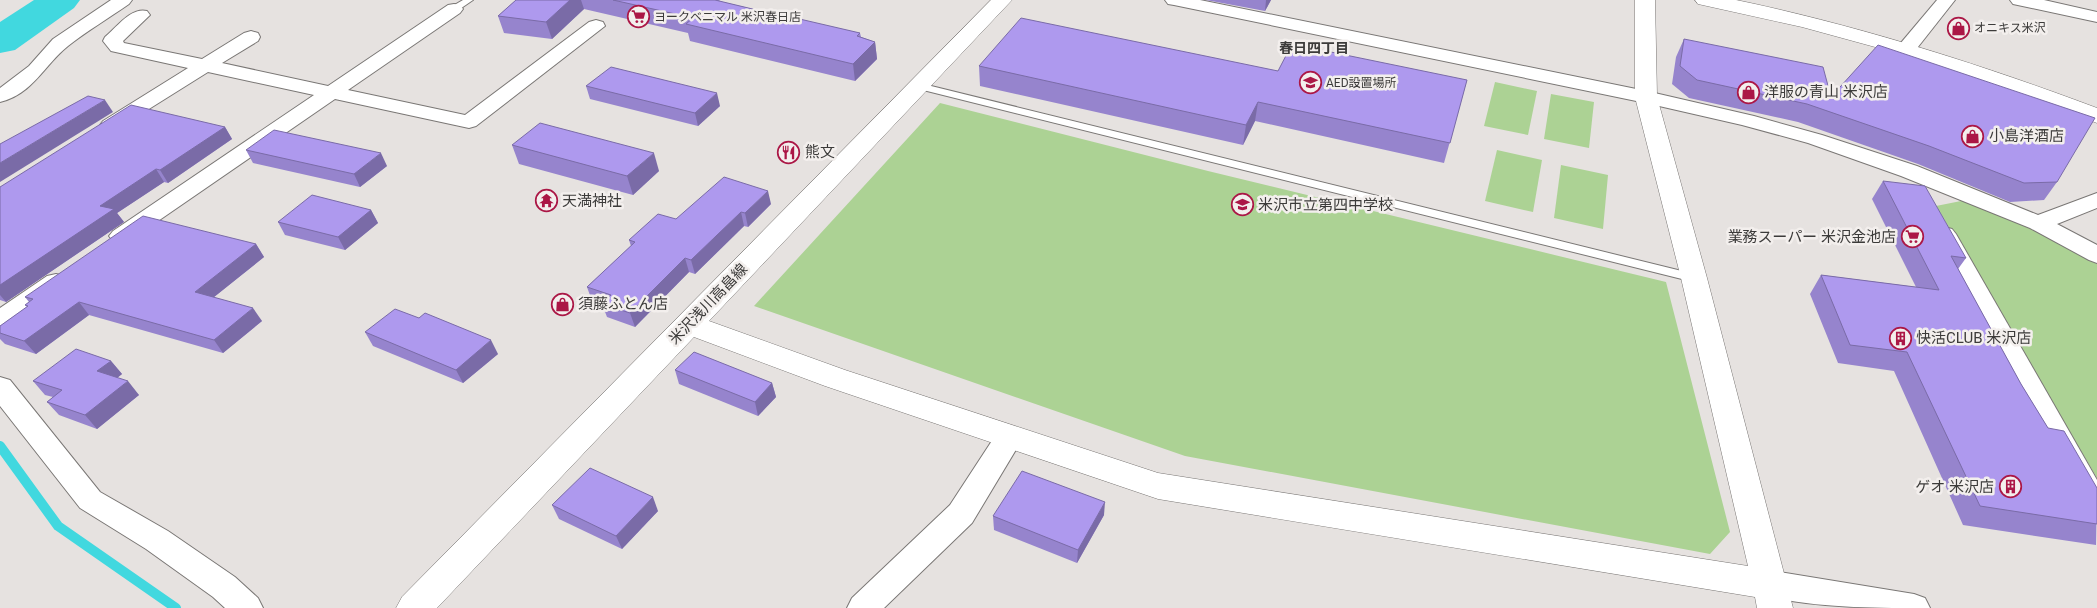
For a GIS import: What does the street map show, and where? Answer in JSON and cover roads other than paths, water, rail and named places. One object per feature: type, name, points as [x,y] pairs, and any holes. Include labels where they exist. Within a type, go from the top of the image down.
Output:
[{"type":"street","points":[[0,96],[13,90],[36,70],[60,42],[123,0]]},
{"type":"street","name":"米沢浅川高畠線","points":[[414,608],[1002,0]]},
{"type":"street","points":[[1174,0],[1646,97],[1815,138],[1909,171],[2038,224],[2097,255]]},
{"type":"street","points":[[1645,0],[1646,97],[1694,278],[1772,596]]},
{"type":"street","points":[[1705,0],[1813,23],[1907,48],[2022,86],[2097,116]]},
{"type":"street","points":[[1907,48],[1946,0]]},
{"type":"street","points":[[2019,0],[2097,17]]},
{"type":"street","points":[[106,246],[461,4]]},
{"type":"street","points":[[141,15],[112,41],[118,47],[469,122],[596,26]]},
{"type":"street","points":[[90,138],[251,37]]},
{"type":"street","points":[[1909,171],[2097,507]]},
{"type":"street","points":[[2038,224],[2097,200]]},
{"type":"street","points":[[0,320],[74,269]]},
{"type":"street","points":[[688,324],[834,378],[1009,438],[1158,486],[1772,596],[1914,608]]},
{"type":"street","points":[[0,387],[90,500],[158,540],[224,587],[247,608]]},
{"type":"street","points":[[863,608],[961,514],[1009,438]]},
{"type":"lane","points":[[919,86],[1694,278]]},
{"type":"waterway","points":[[0,41],[60,0]]},
{"type":"waterway","points":[[0,446],[58,526],[176,608]]},
{"type":"place","name":"ヨークベニマル 米沢春日店","points":[[638,17]]},
{"type":"place","name":"オニキス米沢","points":[[1958,28]]},
{"type":"place","name":"AED設置場所","points":[[1310,83]]},
{"type":"place","name":"洋服の青山 米沢店","points":[[1748,92]]},
{"type":"place","name":"小島洋酒店","points":[[1973,136]]},
{"type":"place","name":"熊文","points":[[789,152]]},
{"type":"place","name":"天満神社","points":[[546,201]]},
{"type":"place","name":"米沢市立第四中学校","points":[[1242,205]]},
{"type":"place","name":"業務スーパー 米沢金池店","points":[[1912,237]]},
{"type":"place","name":"須藤ふとん店","points":[[562,304]]},
{"type":"place","name":"快活CLUB 米沢店","points":[[1900,338]]},
{"type":"place","name":"ゲオ 米沢店","points":[[2010,487]]},
{"type":"district","name":"春日四丁目","points":[[1314,48]]}]
